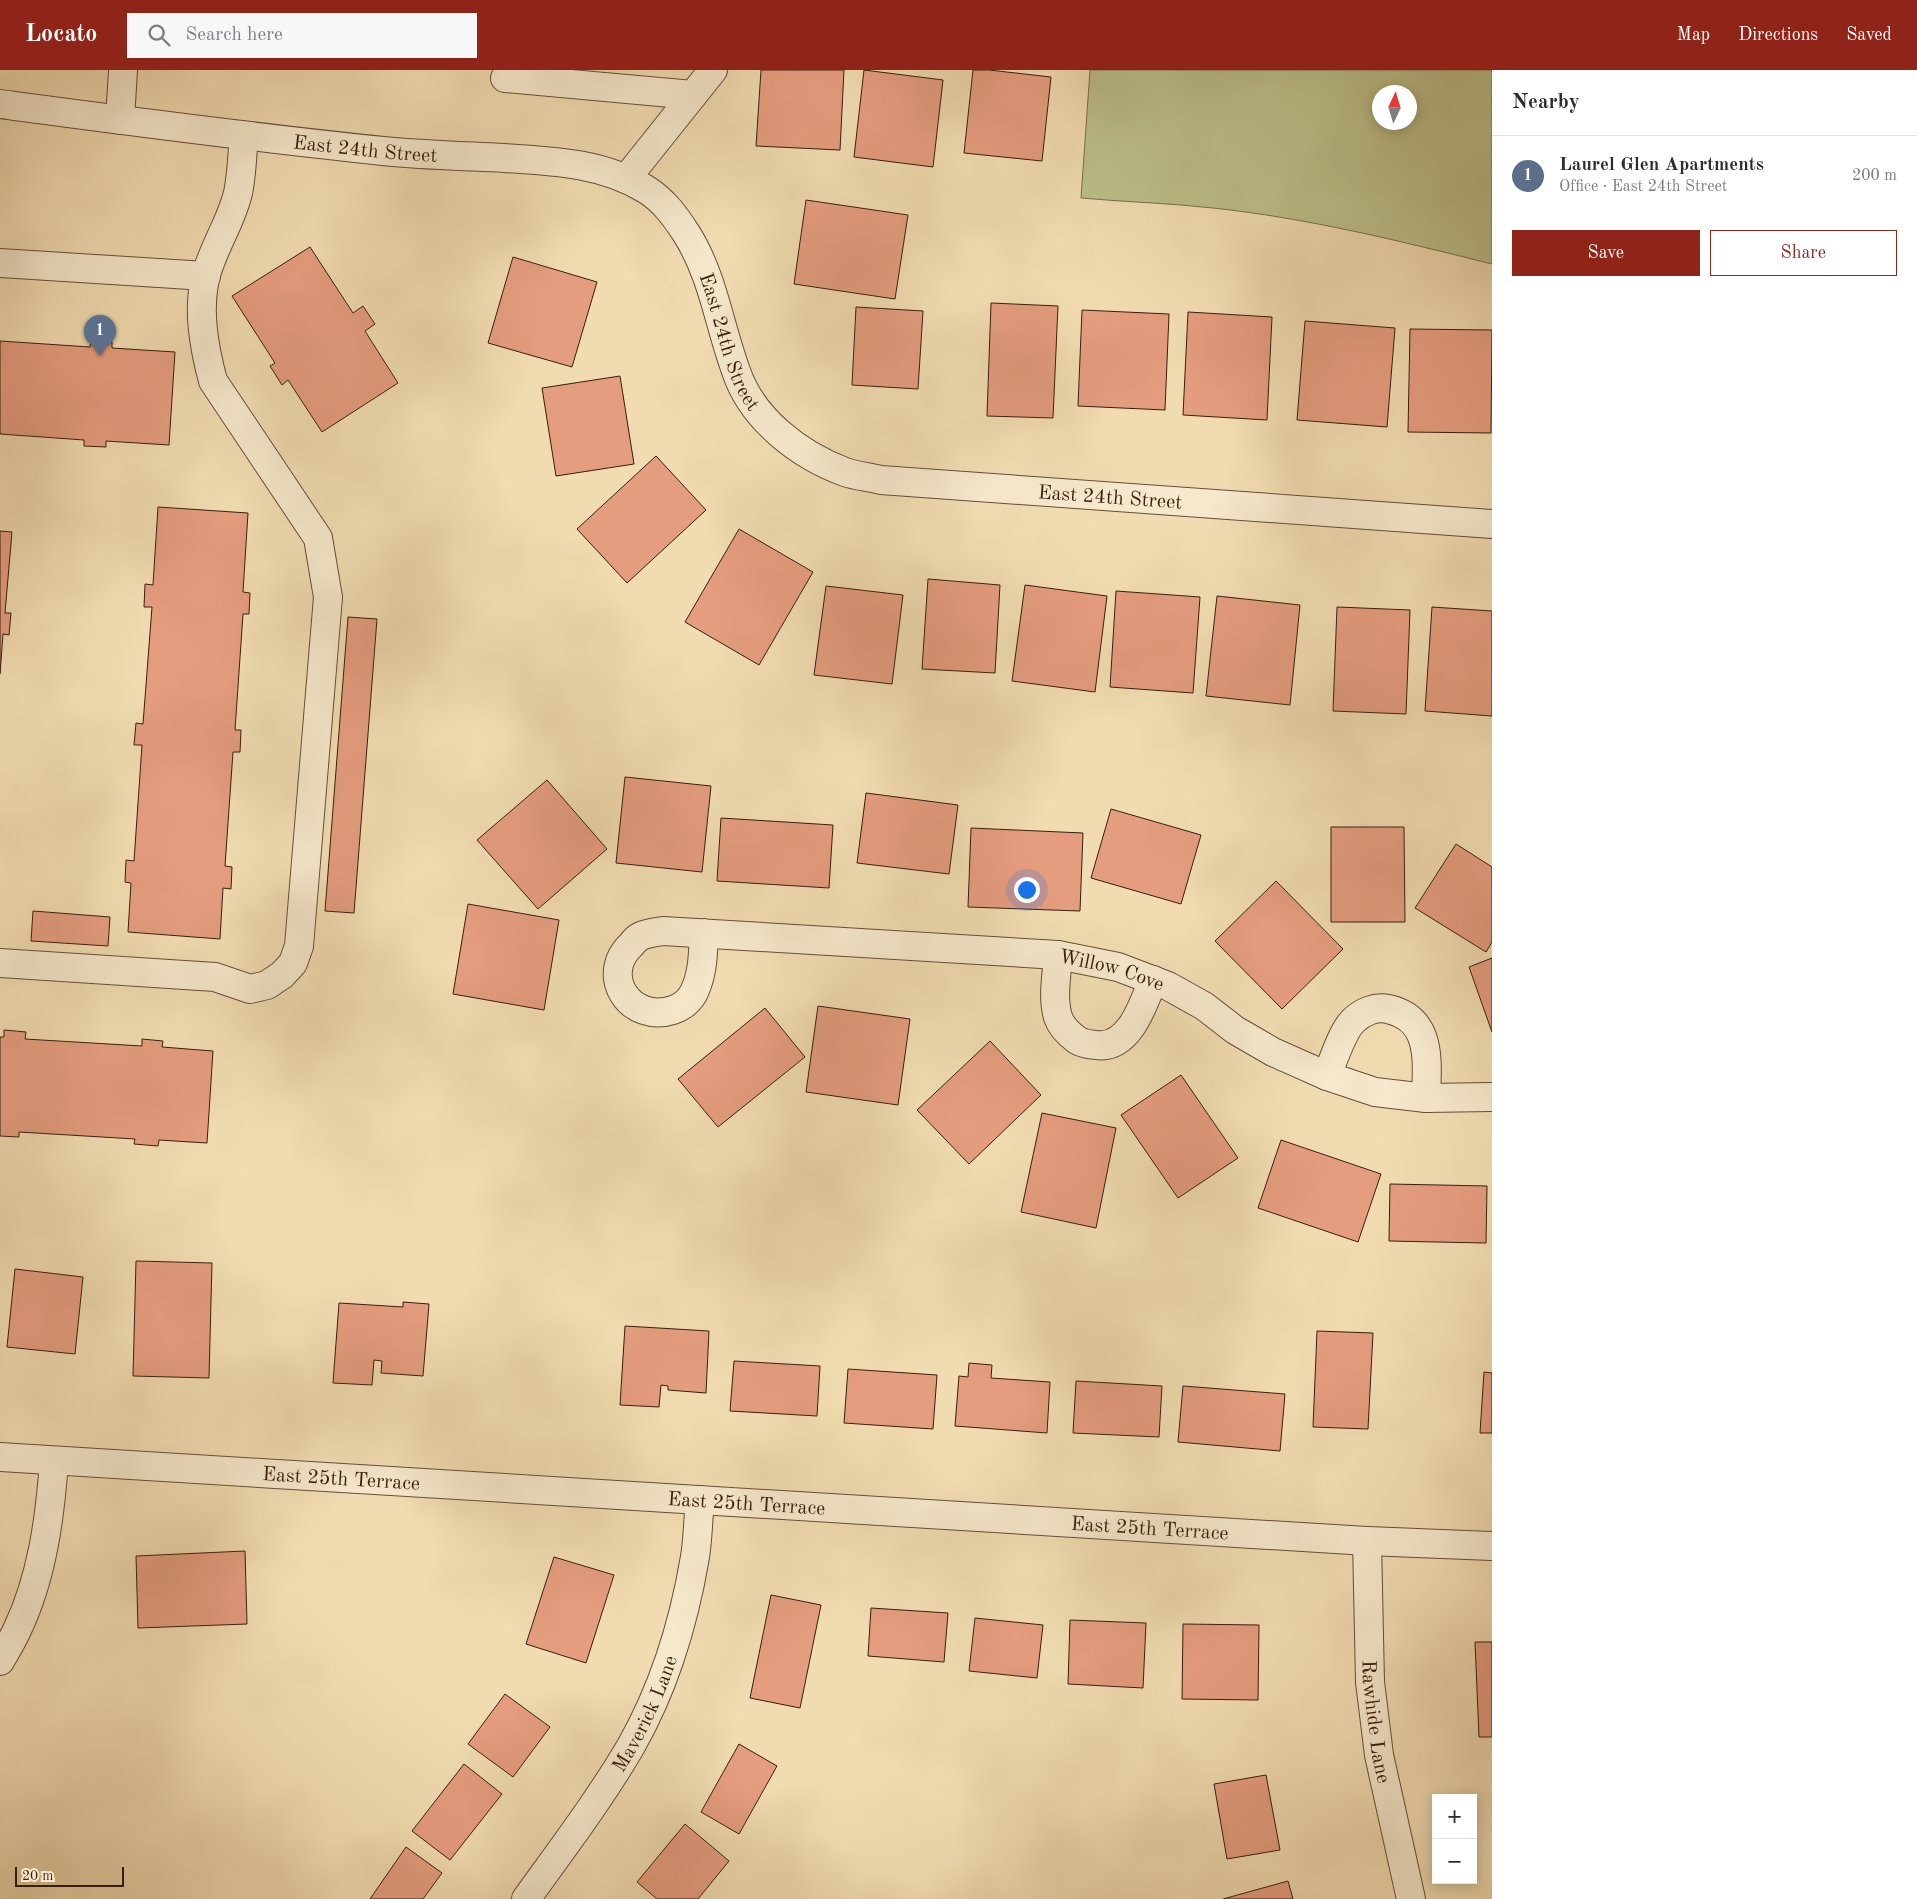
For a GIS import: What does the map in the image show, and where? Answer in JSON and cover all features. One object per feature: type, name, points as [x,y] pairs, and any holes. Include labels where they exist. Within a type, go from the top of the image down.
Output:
[{"type":"street","points":[[120,120],[123,70]]},
{"type":"street","points":[[626,179],[713,70]]},
{"type":"street","points":[[505,78],[693,95]]},
{"type":"street","name":"East 24th Street","points":[[0,104],[244,136],[386,151],[550,161],[595,168],[626,179],[647,190],[664,203],[698,251],[736,374],[754,406],[789,441],[817,460],[847,473],[881,480],[1492,524]]},
{"type":"street","points":[[0,962],[215,977],[250,988],[267,986],[294,963],[299,946],[328,597],[318,538],[213,380],[207,357],[202,327],[206,276],[227,226],[238,192],[244,136]]},
{"type":"street","points":[[0,263],[206,276]]},
{"type":"street","name":"Willow Cove","points":[[704,933],[1058,954],[1118,967],[1168,986],[1204,1006],[1235,1030],[1273,1052],[1327,1076],[1375,1092],[1426,1098],[1492,1097]]},
{"type":"street","points":[[1058,954],[1056,1000],[1058,1017],[1067,1032],[1082,1043],[1100,1046],[1116,1041],[1128,1031],[1141,1011],[1152,980]]},
{"type":"street","points":[[1327,1076],[1353,1021],[1367,1010],[1385,1008],[1403,1012],[1417,1025],[1424,1040],[1426,1098]]},
{"type":"street","name":"East 25th Terrace","points":[[0,1457],[1367,1541],[1492,1546]]},
{"type":"street","points":[[0,1661],[18,1630],[38,1574],[51,1503],[54,1461]]},
{"type":"street","name":"Maverick Lane","points":[[526,1899],[602,1792],[632,1745],[657,1692],[680,1627],[695,1556],[700,1500]]},
{"type":"street","name":"Rawhide Lane","points":[[1367,1541],[1370,1682],[1378,1755],[1412,1899]]},
{"type":"green space","points":[[1090,70],[1492,70],[1492,264],[1318,224],[1248,212],[1196,206],[1081,198]]},
{"type":"building","points":[[761,70],[844,70],[840,150],[756,146]]},
{"type":"building","points":[[864,70],[943,80],[933,167],[854,157]]},
{"type":"building","points":[[973,70],[1051,77],[1042,161],[964,153]]},
{"type":"building","points":[[806,200],[908,215],[895,299],[794,284]]},
{"type":"building","points":[[310,247],[353,313],[363,306],[375,324],[365,331],[398,383],[322,432],[288,380],[282,385],[270,366],[275,363],[232,296]]},
{"type":"building","points":[[513,257],[597,282],[572,367],[488,343]]},
{"type":"building","points":[[991,303],[1058,306],[1053,418],[987,416]]},
{"type":"building","points":[[856,307],[923,311],[918,389],[852,385]]},
{"type":"building","points":[[1082,310],[1169,314],[1165,410],[1078,406]]},
{"type":"building","points":[[1188,312],[1272,317],[1267,420],[1183,415]]},
{"type":"building","points":[[1305,321],[1395,328],[1387,427],[1297,420]]},
{"type":"building","points":[[1410,329],[1492,330],[1491,433],[1408,432]]},
{"type":"building","points":[[91,340],[112,342],[112,348],[175,352],[169,445],[106,441],[106,447],[84,446],[84,440],[0,434],[0,341],[90,347]]},
{"type":"building","points":[[620,376],[634,464],[556,476],[542,388]]},
{"type":"building","points":[[656,456],[706,510],[627,583],[577,529]]},
{"type":"building","points":[[158,507],[248,513],[243,592],[250,593],[249,614],[243,614],[235,730],[241,730],[240,752],[233,752],[225,866],[232,867],[231,889],[223,888],[220,939],[128,932],[131,883],[125,882],[126,860],[134,861],[142,745],[134,745],[136,723],[143,724],[152,607],[144,607],[145,584],[153,585]]},
{"type":"building","points":[[739,529],[813,572],[759,665],[685,622]]},
{"type":"building","points":[[0,531],[12,532],[5,613],[11,613],[9,635],[3,634],[0,674]]},
{"type":"building","points":[[928,579],[1000,585],[995,673],[922,669]]},
{"type":"building","points":[[1025,585],[1107,596],[1095,692],[1012,681]]},
{"type":"building","points":[[826,586],[903,595],[892,684],[814,675]]},
{"type":"building","points":[[1116,591],[1200,597],[1193,693],[1110,687]]},
{"type":"building","points":[[1217,596],[1300,605],[1290,705],[1206,696]]},
{"type":"building","points":[[1337,607],[1410,610],[1406,714],[1333,711]]},
{"type":"building","points":[[1432,607],[1492,611],[1492,716],[1425,711]]},
{"type":"building","points":[[348,617],[377,619],[354,913],[325,911]]},
{"type":"building","points":[[625,777],[711,786],[702,872],[616,863]]},
{"type":"building","points":[[547,780],[607,849],[538,909],[477,840]]},
{"type":"building","points":[[866,793],[958,805],[949,874],[857,863]]},
{"type":"building","points":[[1111,809],[1201,835],[1181,904],[1091,878]]},
{"type":"building","points":[[721,818],[833,825],[829,888],[717,881]]},
{"type":"building","points":[[1331,827],[1404,827],[1405,922],[1331,922]]},
{"type":"building","points":[[971,828],[1083,833],[1080,911],[968,907]]},
{"type":"building","points":[[1456,844],[1492,867],[1492,942],[1486,952],[1415,908]]},
{"type":"building","points":[[1276,881],[1343,949],[1282,1009],[1215,941]]},
{"type":"building","points":[[468,904],[559,920],[544,1010],[453,994]]},
{"type":"building","points":[[33,911],[110,917],[108,946],[31,941]]},
{"type":"building","points":[[1492,958],[1492,1032],[1469,967]]},
{"type":"building","points":[[818,1006],[910,1019],[898,1105],[806,1092]]},
{"type":"building","points":[[765,1008],[805,1057],[718,1127],[678,1079]]},
{"type":"building","points":[[4,1030],[26,1032],[25,1039],[142,1046],[142,1039],[163,1041],[162,1047],[213,1051],[207,1143],[159,1140],[158,1146],[134,1144],[135,1139],[19,1132],[19,1137],[0,1136],[0,1037],[4,1037]]},
{"type":"building","points":[[990,1041],[1041,1095],[969,1164],[917,1110]]},
{"type":"building","points":[[1181,1075],[1238,1158],[1178,1198],[1121,1115]]},
{"type":"building","points":[[1042,1113],[1116,1128],[1096,1228],[1021,1212]]},
{"type":"building","points":[[1281,1140],[1381,1174],[1358,1242],[1258,1208]]},
{"type":"building","points":[[1390,1184],[1487,1186],[1486,1243],[1389,1241]]},
{"type":"building","points":[[136,1261],[212,1263],[209,1378],[133,1376]]},
{"type":"building","points":[[15,1269],[83,1277],[75,1354],[7,1347]]},
{"type":"building","points":[[403,1302],[429,1304],[423,1376],[381,1373],[382,1361],[374,1360],[372,1385],[333,1383],[339,1303],[403,1307]]},
{"type":"building","points":[[625,1326],[709,1331],[706,1393],[668,1390],[668,1386],[661,1385],[659,1407],[620,1405]]},
{"type":"building","points":[[1317,1331],[1373,1333],[1368,1429],[1313,1427]]},
{"type":"building","points":[[734,1361],[820,1366],[817,1416],[730,1411]]},
{"type":"building","points":[[969,1363],[992,1365],[991,1378],[1050,1382],[1047,1433],[955,1426],[959,1376],[968,1377]]},
{"type":"building","points":[[848,1369],[937,1375],[933,1429],[844,1423]]},
{"type":"building","points":[[1484,1372],[1492,1373],[1492,1433],[1480,1433]]},
{"type":"building","points":[[1076,1381],[1162,1386],[1159,1437],[1073,1433]]},
{"type":"building","points":[[1183,1386],[1285,1394],[1280,1451],[1178,1442]]},
{"type":"building","points":[[245,1551],[247,1624],[138,1628],[136,1556]]},
{"type":"building","points":[[554,1557],[614,1575],[586,1663],[526,1644]]},
{"type":"building","points":[[771,1595],[821,1605],[800,1708],[750,1698]]},
{"type":"building","points":[[871,1608],[948,1613],[944,1662],[868,1656]]},
{"type":"building","points":[[975,1618],[1043,1625],[1037,1678],[969,1671]]},
{"type":"building","points":[[1070,1620],[1146,1623],[1143,1688],[1068,1684]]},
{"type":"building","points":[[1183,1624],[1259,1625],[1258,1700],[1182,1699]]},
{"type":"building","points":[[1475,1642],[1492,1642],[1492,1737],[1479,1737]]},
{"type":"building","points":[[505,1694],[550,1727],[513,1777],[468,1744]]},
{"type":"building","points":[[739,1744],[777,1766],[739,1834],[701,1812]]},
{"type":"building","points":[[464,1764],[502,1794],[450,1860],[412,1831]]},
{"type":"building","points":[[1266,1775],[1280,1850],[1227,1859],[1214,1784]]},
{"type":"building","points":[[685,1824],[729,1861],[698,1899],[657,1899],[637,1882]]},
{"type":"building","points":[[406,1847],[442,1873],[423,1899],[370,1899]]},
{"type":"building","points":[[1288,1881],[1293,1899],[1223,1899]]},
{"type":"place","name":"Laurel Glen Apartments","points":[[100,356]]}]
